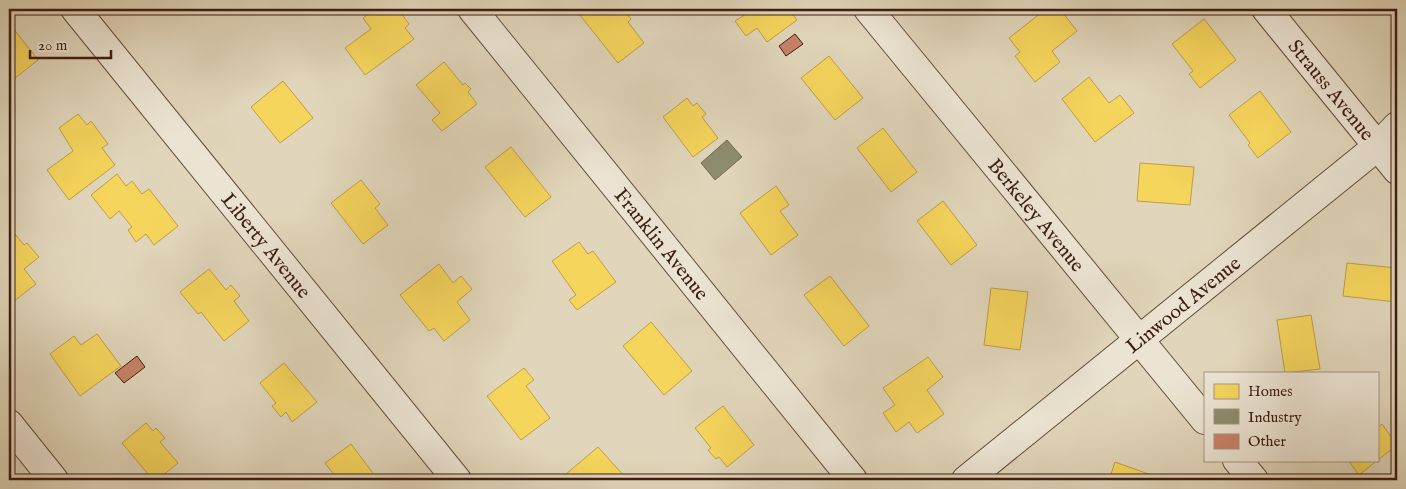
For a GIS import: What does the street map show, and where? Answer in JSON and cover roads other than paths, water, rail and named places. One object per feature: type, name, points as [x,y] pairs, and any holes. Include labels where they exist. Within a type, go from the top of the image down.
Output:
[{"type":"street","name":"Liberty Avenue","points":[[75,9],[457,480]]},
{"type":"street","name":"Franklin Avenue","points":[[472,9],[853,480]]},
{"type":"street","name":"Berkeley Avenue","points":[[868,9],[1204,419]]},
{"type":"street","name":"Strauss Avenue","points":[[1266,9],[1397,170]]},
{"type":"street","name":"Linwood Avenue","points":[[966,480],[1378,146],[1397,126]]},
{"type":"street","points":[[9,424],[54,480]]},
{"type":"street","points":[[1239,462],[1254,480]]}]
